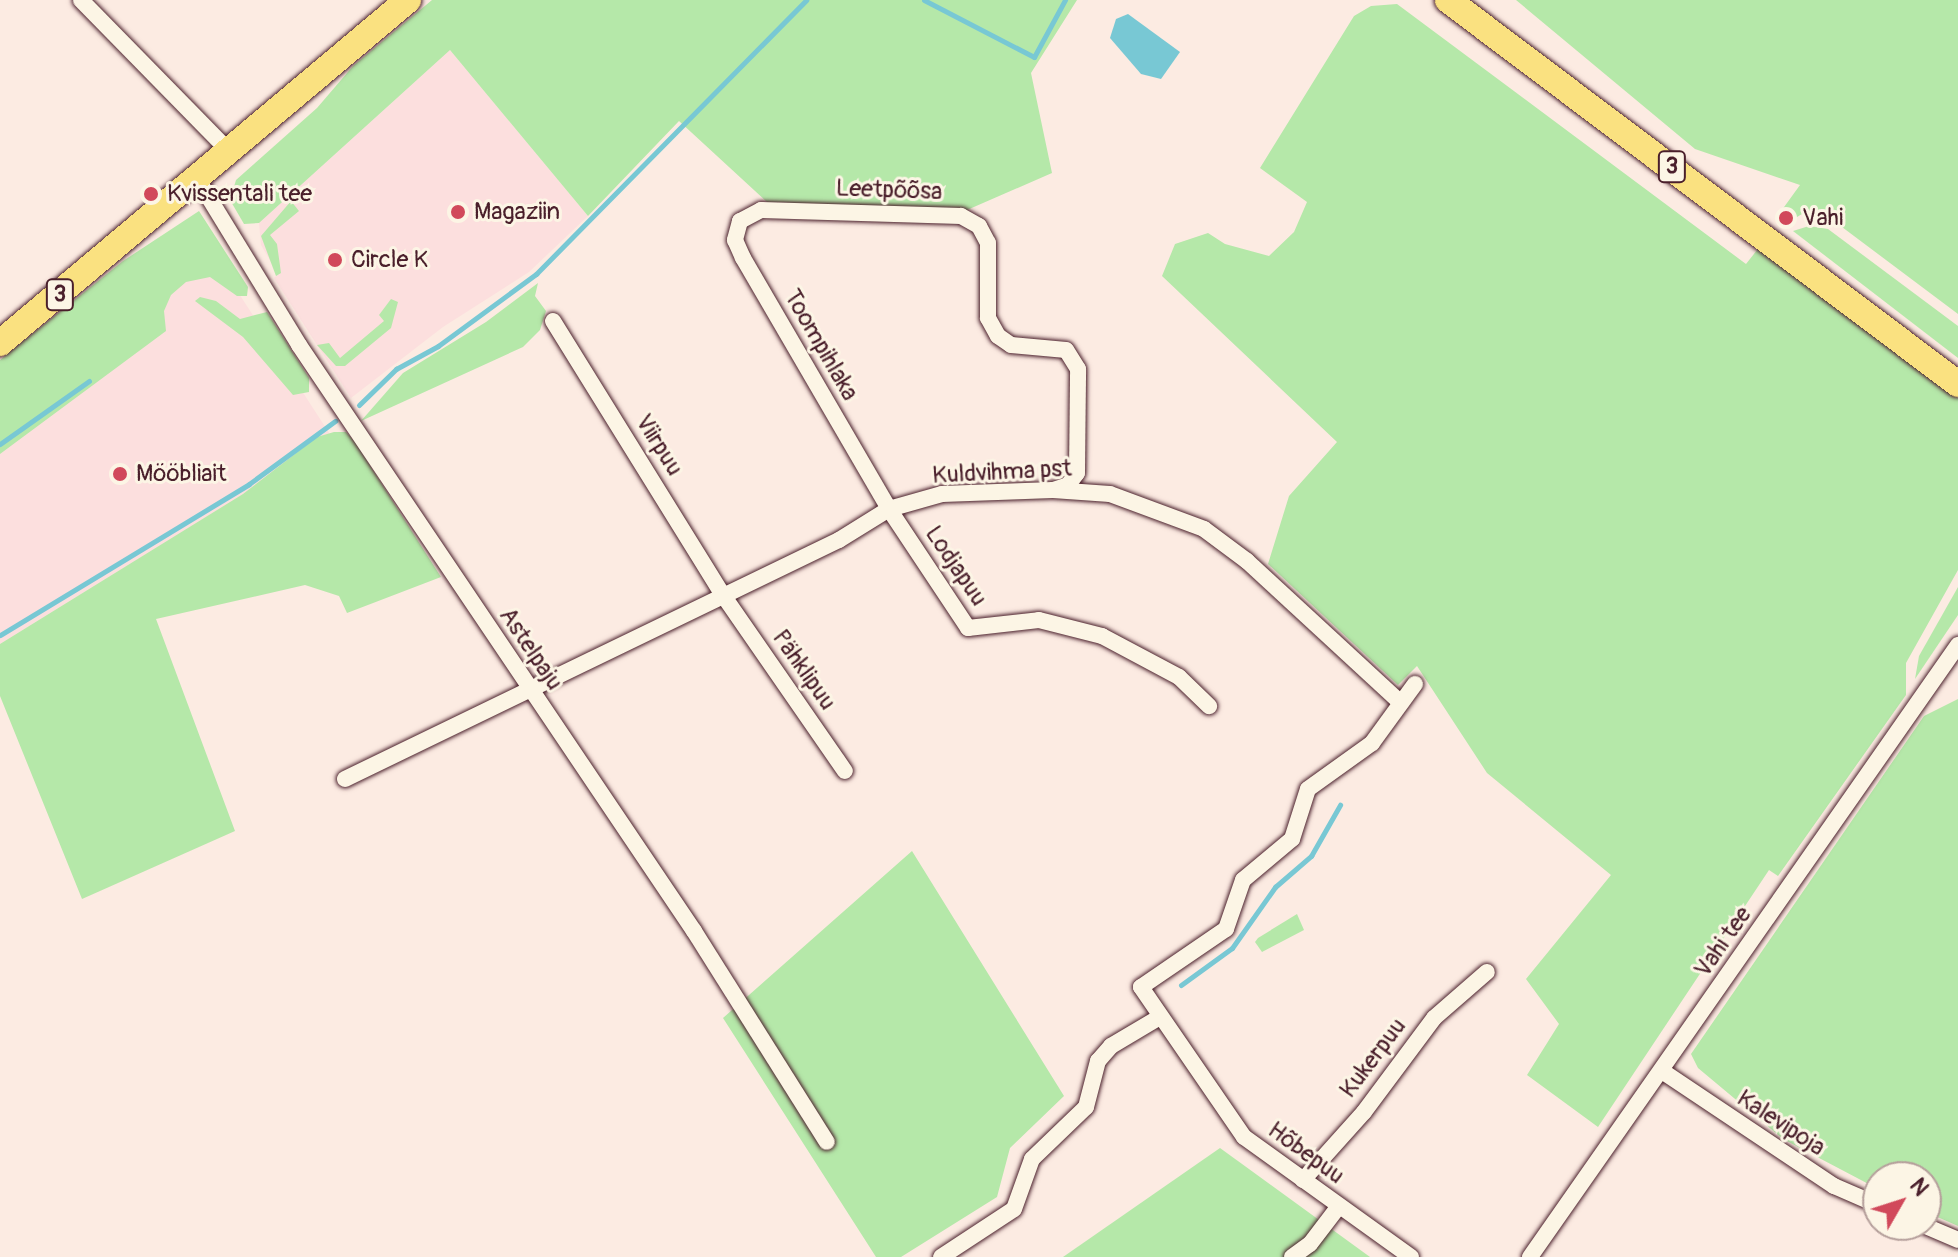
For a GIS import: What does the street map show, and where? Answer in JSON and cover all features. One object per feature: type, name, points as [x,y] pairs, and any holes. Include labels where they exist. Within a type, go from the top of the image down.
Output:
[{"type":"highway","name":"3","points":[[1448,0],[1896,334],[1958,384]]},
{"type":"highway","name":"3","points":[[0,343],[231,153],[405,3]]},
{"type":"highway","name":"3","points":[[1896,334],[1958,369]]},
{"type":"street","points":[[81,0],[231,153]]},
{"type":"street","name":"Astelpaju","points":[[198,180],[299,345],[694,931],[827,1142]]},
{"type":"street","name":"Leetpõõsa","points":[[761,210],[961,216],[979,226],[988,243],[988,318],[998,336],[1011,345],[1066,350],[1078,369],[1077,473],[1068,485],[1053,490]]},
{"type":"street","name":"Toompihlaka","points":[[761,210],[740,221],[735,240],[889,509]]},
{"type":"street","name":"Viirpuu","points":[[553,321],[723,595]]},
{"type":"street","name":"Kuldvihma pst","points":[[345,779],[839,540],[889,509],[942,494],[1053,490],[1110,494],[1204,529],[1247,561],[1401,703]]},
{"type":"street","name":"Lodjapuu","points":[[889,509],[968,628],[1039,620],[1102,636],[1179,677],[1209,706]]},
{"type":"street","name":"Pähklipuu","points":[[723,595],[845,771]]},
{"type":"street","name":"Vahi tee","points":[[1530,1257],[1956,646]]},
{"type":"street","points":[[1401,703],[1415,684]]},
{"type":"street","name":"Hõbepuu","points":[[1401,703],[1372,743],[1308,789],[1292,839],[1243,880],[1226,929],[1141,987],[1244,1137],[1411,1257]]},
{"type":"street","name":"Kukerpuu","points":[[1303,1180],[1364,1112],[1434,1018],[1487,972]]},
{"type":"street","points":[[941,1257],[1014,1209],[1032,1159],[1086,1107],[1098,1061],[1111,1046],[1160,1017]]},
{"type":"street","name":"Kalevipoja","points":[[1662,1071],[1834,1186],[1862,1198]]},
{"type":"street","points":[[1292,1257],[1310,1244],[1339,1206]]},
{"type":"shaded area","points":[[450,50],[588,216],[529,272],[443,327],[351,398],[274,278],[278,274],[261,245],[259,223]]},
{"type":"shaded area","points":[[214,255],[333,439],[0,644],[0,420]]},
{"type":"green space","points":[[432,0],[1077,0],[1031,73],[1052,173],[967,210],[767,202],[679,121],[588,216],[450,50],[259,223],[244,224],[230,200],[236,180],[317,108],[353,66]]},
{"type":"green space","points":[[1516,0],[1958,0],[1958,314],[1830,218],[1802,214],[1792,220],[1779,214],[1800,185],[1695,149]]},
{"type":"green space","points":[[1397,4],[1746,264],[1761,245],[1958,398],[1958,570],[1906,663],[1906,695],[1778,876],[1769,870],[1598,1127],[1527,1075],[1559,1024],[1526,979],[1611,875],[1487,773],[1417,666],[1398,685],[1268,564],[1289,496],[1337,442],[1162,276],[1175,244],[1208,233],[1225,244],[1269,256],[1294,232],[1307,202],[1260,168],[1354,16],[1371,6]]},
{"type":"green space","points":[[291,201],[299,211],[270,235],[277,244],[281,273],[276,276],[261,236]]},
{"type":"green space","points":[[199,211],[248,287],[247,296],[237,296],[210,277],[186,282],[171,295],[164,311],[166,331],[0,454],[0,360],[123,261]]},
{"type":"green space","points":[[1809,226],[1828,229],[1958,326],[1958,358],[1793,231]]},
{"type":"green space","points":[[538,283],[535,296],[546,311],[540,330],[523,347],[361,421],[403,373],[486,322]]},
{"type":"green space","points":[[200,297],[216,301],[240,319],[267,312],[309,378],[309,392],[293,395],[243,337],[195,301]]},
{"type":"green space","points":[[391,299],[398,302],[391,328],[345,366],[336,366],[317,345],[329,343],[340,358],[384,321],[379,315]]},
{"type":"green space","points":[[346,432],[355,442],[441,577],[347,613],[339,596],[305,585],[156,619],[235,831],[82,899],[0,696],[0,644],[243,494],[317,437]]},
{"type":"green space","points":[[1958,587],[1958,615],[1915,679],[1919,656]]},
{"type":"green space","points":[[1958,699],[1958,1226],[1942,1219],[1942,1161],[1862,1161],[1862,1181],[1783,1139],[1698,1068],[1691,1054],[1924,716]]},
{"type":"green space","points":[[912,851],[1064,1096],[1010,1148],[997,1197],[901,1257],[876,1257],[723,1018]]},
{"type":"green space","points":[[1297,914],[1304,930],[1262,952],[1255,942],[1258,938]]},
{"type":"green space","points":[[1220,1148],[1370,1257],[1063,1257]]},
{"type":"water","points":[[1128,14],[1180,52],[1161,79],[1141,74],[1110,38],[1116,19]]},
{"type":"waterway","points":[[359,405],[396,369],[438,346],[536,274],[806,0]]},
{"type":"waterway","points":[[924,0],[1034,57],[1065,0]]},
{"type":"waterway","points":[[0,444],[89,381]]},
{"type":"waterway","points":[[0,635],[249,484],[335,421]]},
{"type":"waterway","points":[[1181,985],[1232,948],[1275,887],[1311,856],[1340,805]]},
{"type":"place","name":"Kvissentali tee","points":[[151,194]]},
{"type":"place","name":"Magaziin","points":[[458,212]]},
{"type":"place","name":"Vahi","points":[[1786,218]]},
{"type":"place","name":"Circle K","points":[[335,260]]},
{"type":"place","name":"Mööbliait","points":[[120,474]]}]
